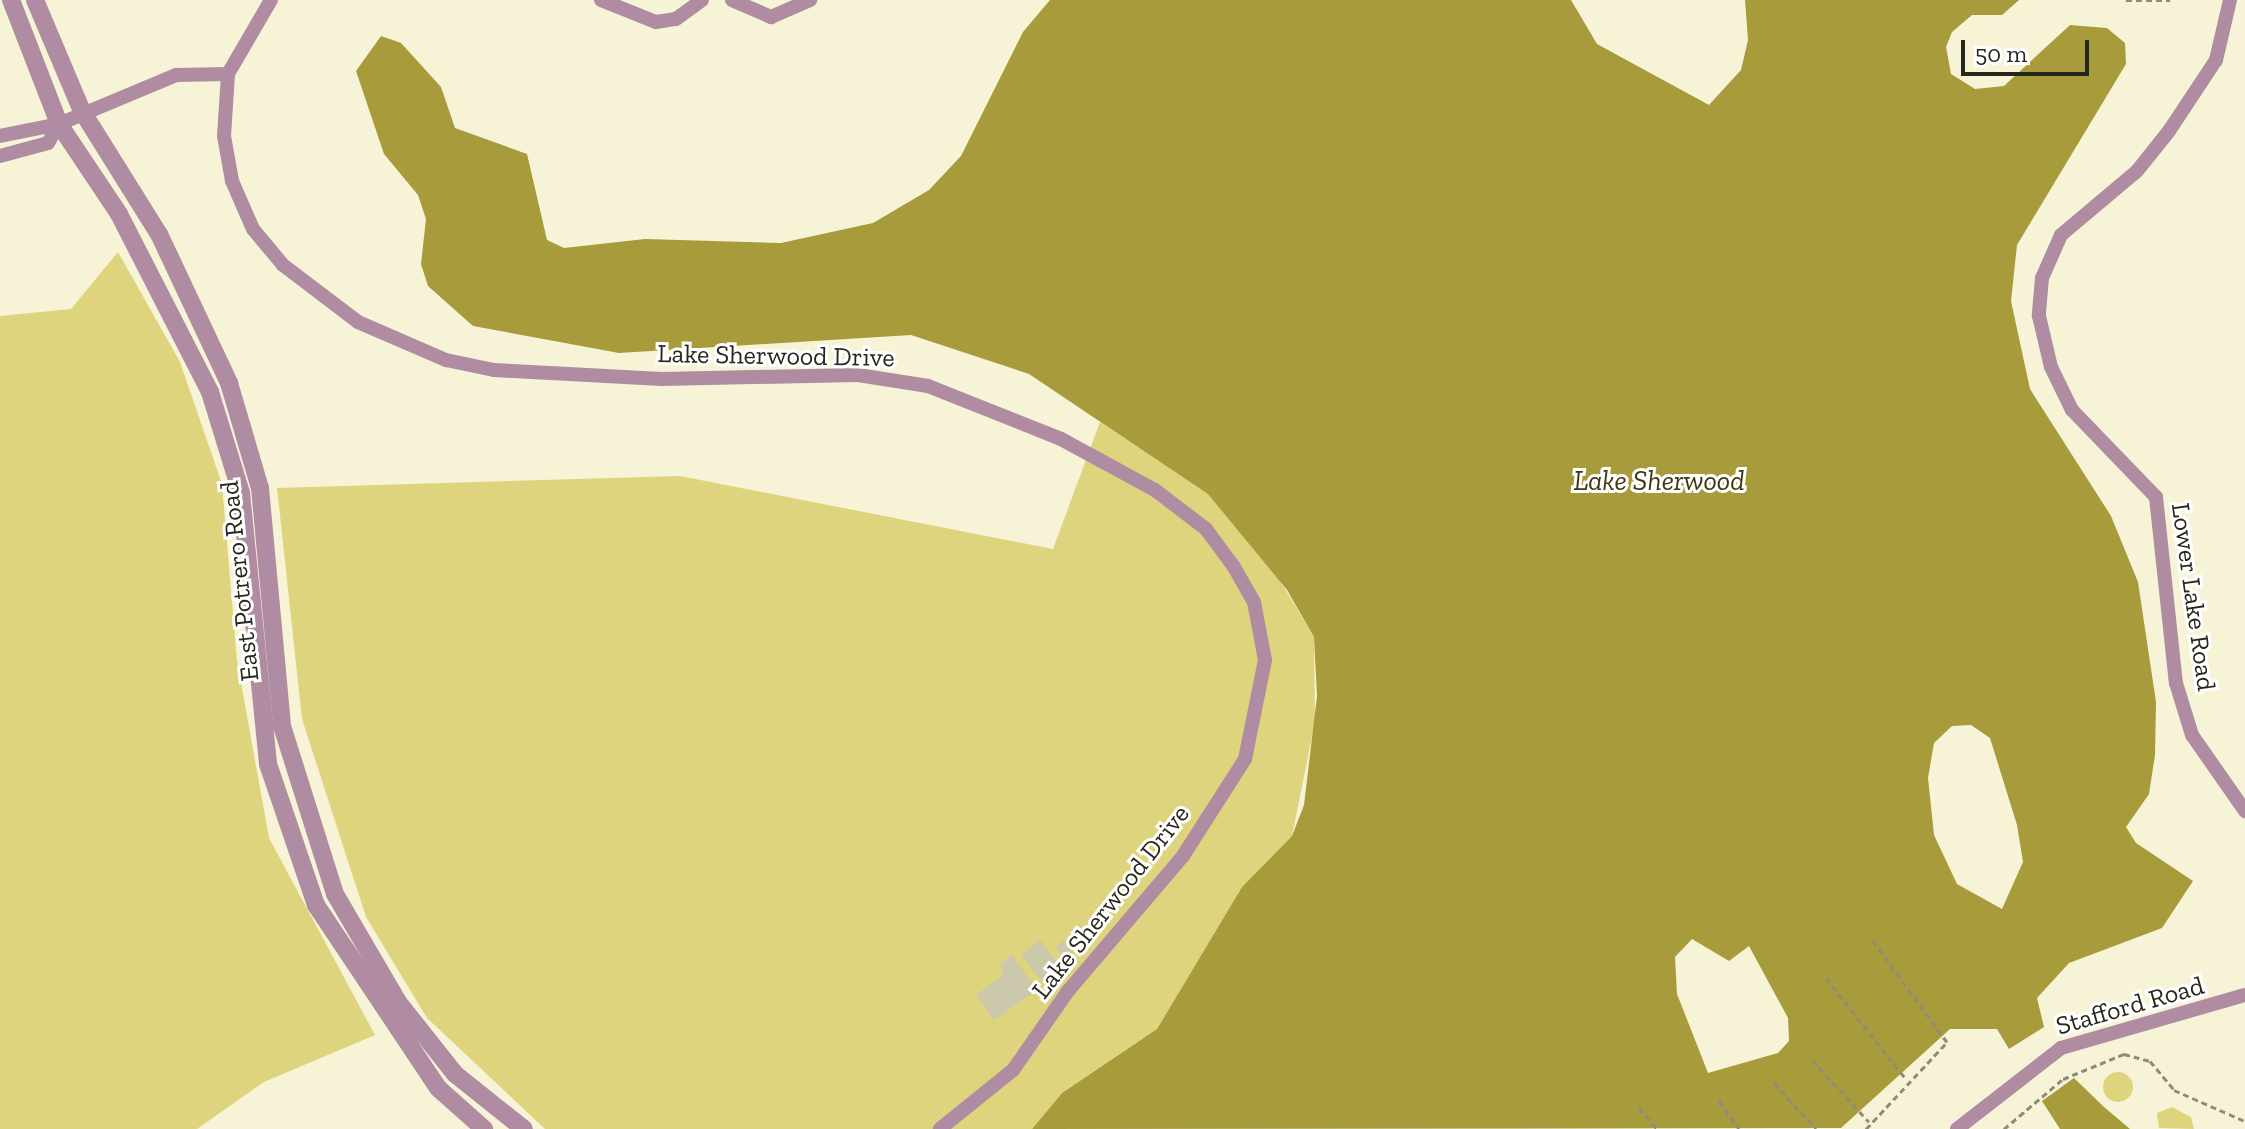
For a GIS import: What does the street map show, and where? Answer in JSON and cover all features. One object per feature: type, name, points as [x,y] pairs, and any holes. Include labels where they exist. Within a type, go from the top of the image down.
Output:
[{"type":"street","name":"East Potrero Road","points":[[11,0],[59,124],[155,279],[222,426],[247,535],[268,764],[316,905],[438,1088],[484,1129]]},
{"type":"street","name":"East Potrero Road","points":[[35,0],[82,111],[159,234],[229,383],[260,488],[282,726],[335,894],[398,1002],[455,1074],[524,1129]]},
{"type":"street","name":"Lake Sherwood Drive","points":[[271,0],[228,74],[224,136],[242,207],[283,265],[358,322],[446,360],[494,370],[662,379],[858,375],[928,386],[1061,439],[1155,490],[1206,529],[1234,567],[1254,602],[1265,660],[1245,759],[1183,856],[1068,991],[1013,1070],[940,1129]]},
{"type":"street","points":[[601,0],[656,22],[676,19],[702,0]]},
{"type":"street","points":[[732,0],[771,17],[810,0]]},
{"type":"street","name":"Lower Lake Road","points":[[2230,0],[2228,32],[2137,171],[2061,235],[2042,278],[2039,316],[2051,367],[2072,410],[2156,497],[2176,683],[2192,735],[2245,811]]},
{"type":"street","points":[[2228,32],[2245,27]]},
{"type":"street","points":[[0,136],[59,124],[82,111],[176,75],[228,74]]},
{"type":"street","points":[[0,156],[48,143],[59,124]]},
{"type":"street","name":"Stafford Road","points":[[1957,1129],[2061,1048],[2245,995]]},
{"type":"path","points":[[2126,0],[2170,0]]},
{"type":"path","points":[[1866,1129],[1906,1079],[1947,1042],[1873,941]]},
{"type":"path","points":[[1826,978],[1906,1079]]},
{"type":"path","points":[[2004,1129],[2052,1086],[2124,1054],[2150,1061],[2174,1090],[2245,1121]]},
{"type":"path","points":[[1812,1060],[1869,1122]]},
{"type":"path","points":[[1774,1083],[1816,1129]]},
{"type":"path","points":[[1719,1101],[1739,1129]]},
{"type":"path","points":[[1639,1108],[1657,1129]]},
{"type":"shaded area","points":[[118,252],[180,362],[222,484],[237,660],[269,838],[375,1035],[264,1082],[197,1129],[0,1129],[0,316],[71,309]]},
{"type":"shaded area","points":[[1100,422],[1209,494],[1270,564],[1314,637],[1315,722],[1292,836],[1242,887],[1157,1029],[1062,1093],[1032,1129],[545,1129],[427,1018],[366,917],[302,719],[277,488],[680,476],[1053,549]]},
{"type":"shaded area","points":[[2118,1072],[2129,1076],[2133,1087],[2129,1098],[2118,1102],[2107,1098],[2103,1087],[2107,1076]]},
{"type":"shaded area","points":[[2172,1107],[2191,1117],[2194,1129],[2159,1128],[2157,1113]]},
{"type":"water","name":"Lake Sherwood","points":[[1050,0],[1571,0],[1597,44],[1709,105],[1741,70],[1748,40],[1745,0],[2019,0],[2002,15],[1972,15],[1952,32],[1946,47],[1951,74],[1975,89],[2004,86],[2070,25],[2107,28],[2125,43],[2126,64],[2017,245],[2011,301],[2030,389],[2111,516],[2138,582],[2156,702],[2155,755],[2149,794],[2126,827],[2136,843],[2193,881],[2162,928],[2069,963],[2037,998],[2044,1027],[2009,1049],[1997,1029],[1950,1029],[1841,1128],[1032,1129],[1062,1093],[1157,1029],[1242,887],[1292,836],[1304,805],[1317,696],[1314,637],[1287,590],[1208,494],[1029,374],[911,335],[619,353],[473,326],[428,286],[421,264],[426,219],[418,195],[384,154],[356,71],[381,36],[401,43],[441,87],[455,128],[527,154],[547,240],[564,248],[645,239],[781,243],[873,223],[929,190],[961,156],[1023,32]],"holes":[[[1971,725],[1990,738],[2017,825],[2023,862],[2002,909],[1957,884],[1934,835],[1928,778],[1934,743],[1952,726]],[[1692,939],[1729,961],[1749,946],[1788,1018],[1789,1041],[1778,1053],[1708,1073],[1677,994],[1675,957]]]},
{"type":"water","points":[[2074,1078],[2130,1129],[2060,1129],[2042,1101]]},
{"type":"building","points":[[1040,940],[1060,966],[1041,981],[1021,955]]},
{"type":"building","points":[[1064,941],[1075,956],[1066,963],[1055,947]]},
{"type":"building","points":[[1012,955],[1037,990],[994,1020],[976,995],[1004,975],[1000,964]]}]
